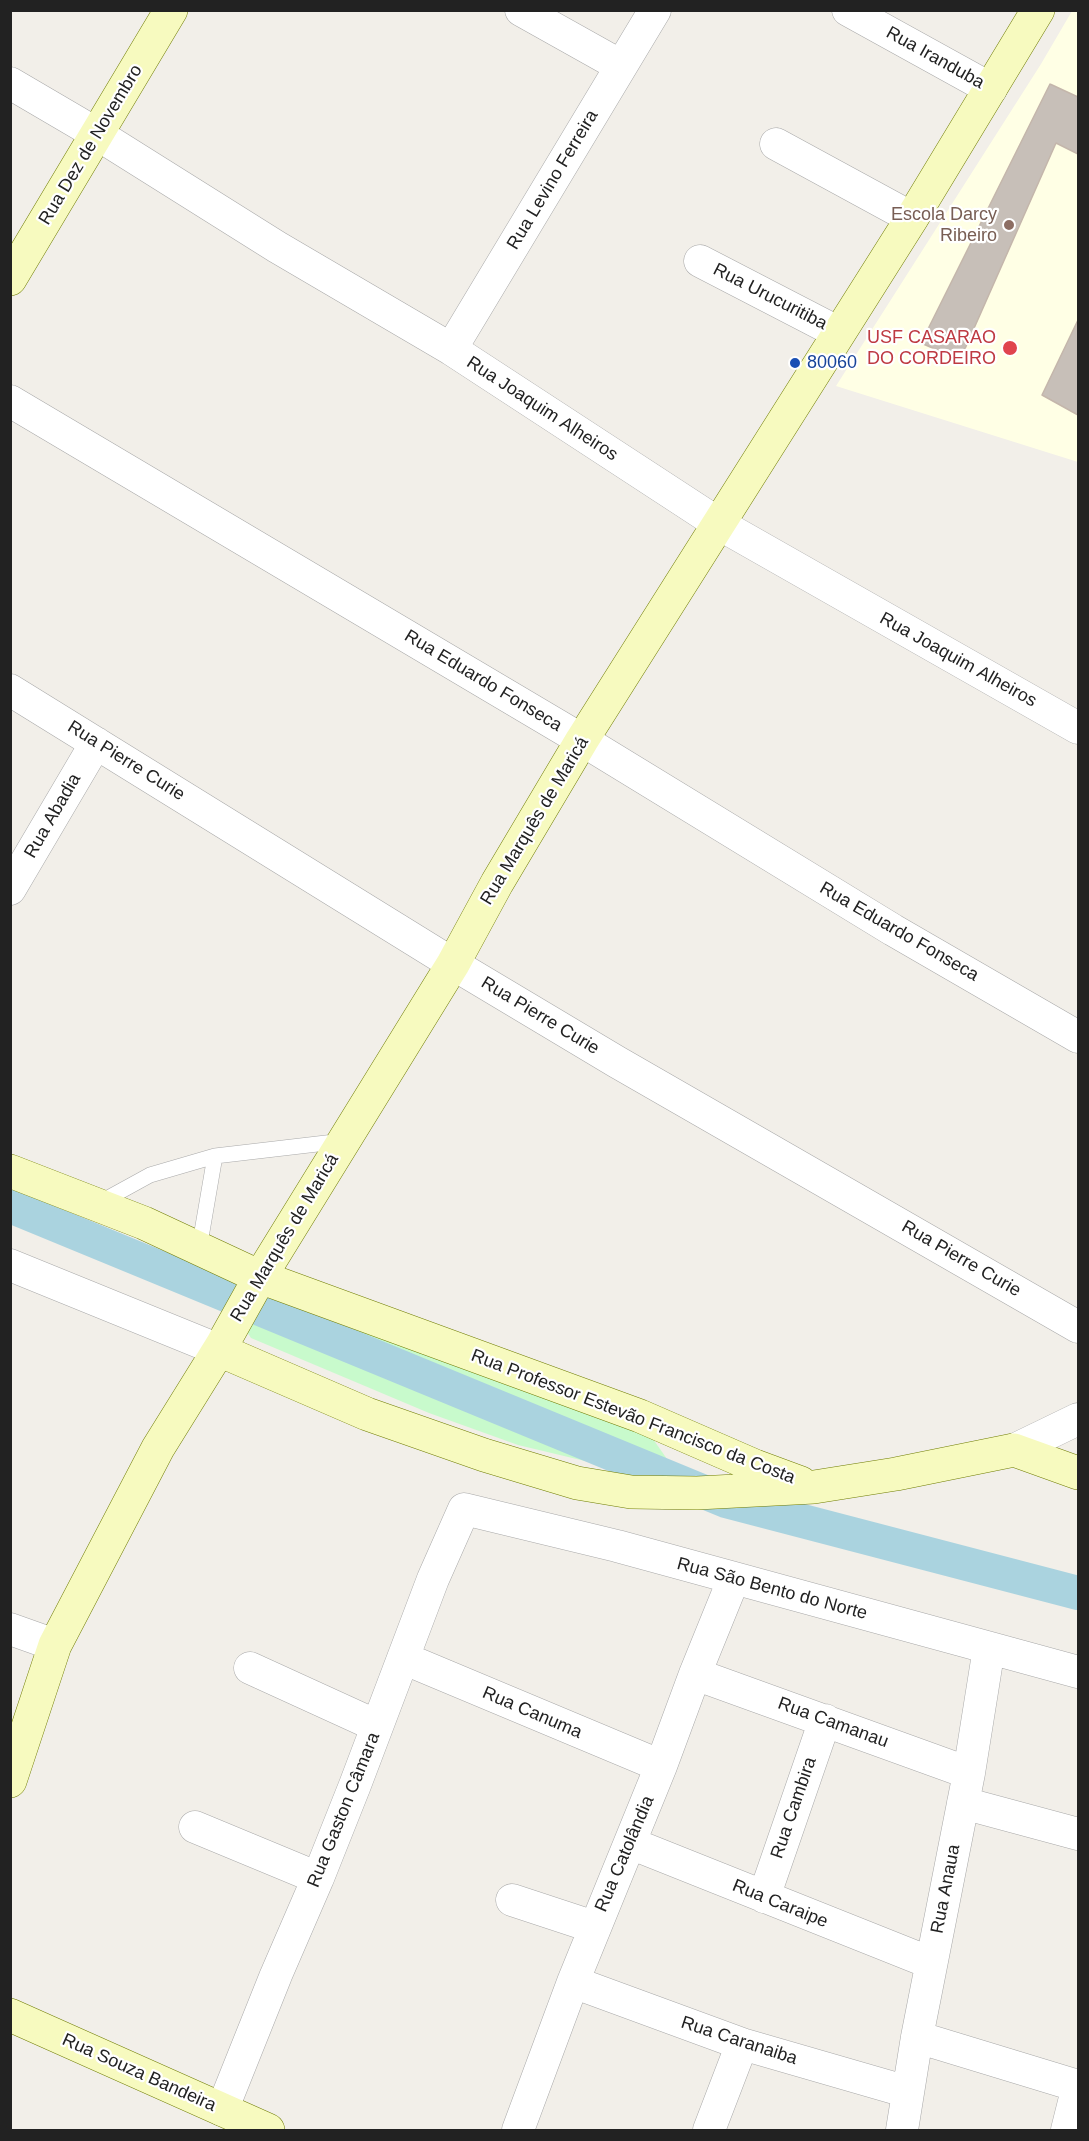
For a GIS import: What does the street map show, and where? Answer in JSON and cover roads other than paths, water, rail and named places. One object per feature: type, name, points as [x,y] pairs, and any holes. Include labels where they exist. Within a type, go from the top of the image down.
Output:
[{"type":"main road","name":"Rua Dez de Novembro","points":[[10,279],[171,10]]},
{"type":"main road","name":"Rua Marquês de Maricá","points":[[10,1781],[55,1645],[158,1448],[220,1348],[258,1279],[453,964],[497,883],[582,740],[912,218],[1038,10]]},
{"type":"main road","name":"Rua Professor Estevão Francisco da Costa","points":[[10,1171],[144,1223],[258,1279],[640,1416],[751,1482]]},
{"type":"main road","name":"Rua Professor Estevão Francisco da Costa","points":[[220,1348],[368,1414],[484,1455],[577,1484],[631,1492],[697,1493],[751,1482],[822,1486],[896,1474],[1014,1450]]},
{"type":"main road","points":[[1014,1450],[1078,1473]]},
{"type":"main road","name":"Rua Souza Bandeira","points":[[10,2015],[268,2130]]},
{"type":"street","points":[[521,10],[621,66]]},
{"type":"street","name":"Rua Levino Ferreira","points":[[451,350],[655,10]]},
{"type":"street","name":"Rua Iranduba","points":[[848,10],[991,88]]},
{"type":"street","name":"Rua Joaquim Alheiros","points":[[10,83],[97,134],[277,247],[451,350],[719,524],[1078,728]]},
{"type":"street","points":[[776,144],[912,218]]},
{"type":"street","name":"Rua Urucuritiba","points":[[700,261],[839,333]]},
{"type":"street","name":"Rua Eduardo Fonseca","points":[[10,401],[582,740],[893,930],[1078,1037]]},
{"type":"street","name":"Rua Pierre Curie","points":[[10,690],[453,964],[617,1062],[1078,1327]]},
{"type":"street","name":"Rua Abadia","points":[[10,890],[96,743]]},
{"type":"street","points":[[10,1264],[220,1348]]},
{"type":"street","points":[[1014,1450],[1078,1419]]},
{"type":"street","name":"Rua São Bento do Norte","points":[[464,1509],[617,1546],[1078,1672]]},
{"type":"street","name":"Rua Gaston Câmara","points":[[222,2110],[318,1878],[433,1579],[464,1509]]},
{"type":"street","name":"Rua Catolândia","points":[[518,2130],[594,1928],[661,1766],[734,1578]]},
{"type":"street","points":[[10,1629],[55,1645]]},
{"type":"street","name":"Rua Anaua","points":[[902,2130],[917,2037],[969,1773],[989,1648]]},
{"type":"street","name":"Rua Canuma","points":[[403,1658],[661,1766]]},
{"type":"street","points":[[250,1668],[377,1726]]},
{"type":"street","name":"Rua Camanau","points":[[695,1674],[969,1773]]},
{"type":"street","name":"Rua Cambira","points":[[764,1897],[825,1720]]},
{"type":"street","points":[[963,1803],[1078,1834]]},
{"type":"street","points":[[195,1827],[318,1878]]},
{"type":"street","name":"Rua Caraipe","points":[[630,1843],[931,1963]]},
{"type":"street","points":[[512,1900],[594,1928]]},
{"type":"street","name":"Rua Caranaiba","points":[[573,1982],[742,2044],[908,2092]]},
{"type":"street","points":[[917,2037],[1078,2086],[1068,2130]]},
{"type":"street","points":[[709,2130],[742,2044]]},
{"type":"lane","points":[[96,1205],[150,1174],[215,1156],[343,1142]]},
{"type":"lane","points":[[199,1249],[215,1156]]},
{"type":"waterway","points":[[10,1206],[726,1501],[1078,1593]]},
{"type":"place","name":"Escola Darcy Ribeiro","points":[[1009,225]]},
{"type":"place","name":"USF CASARAO DO CORDEIRO","points":[[1010,348]]},
{"type":"place","name":"80060","points":[[795,363]]}]
